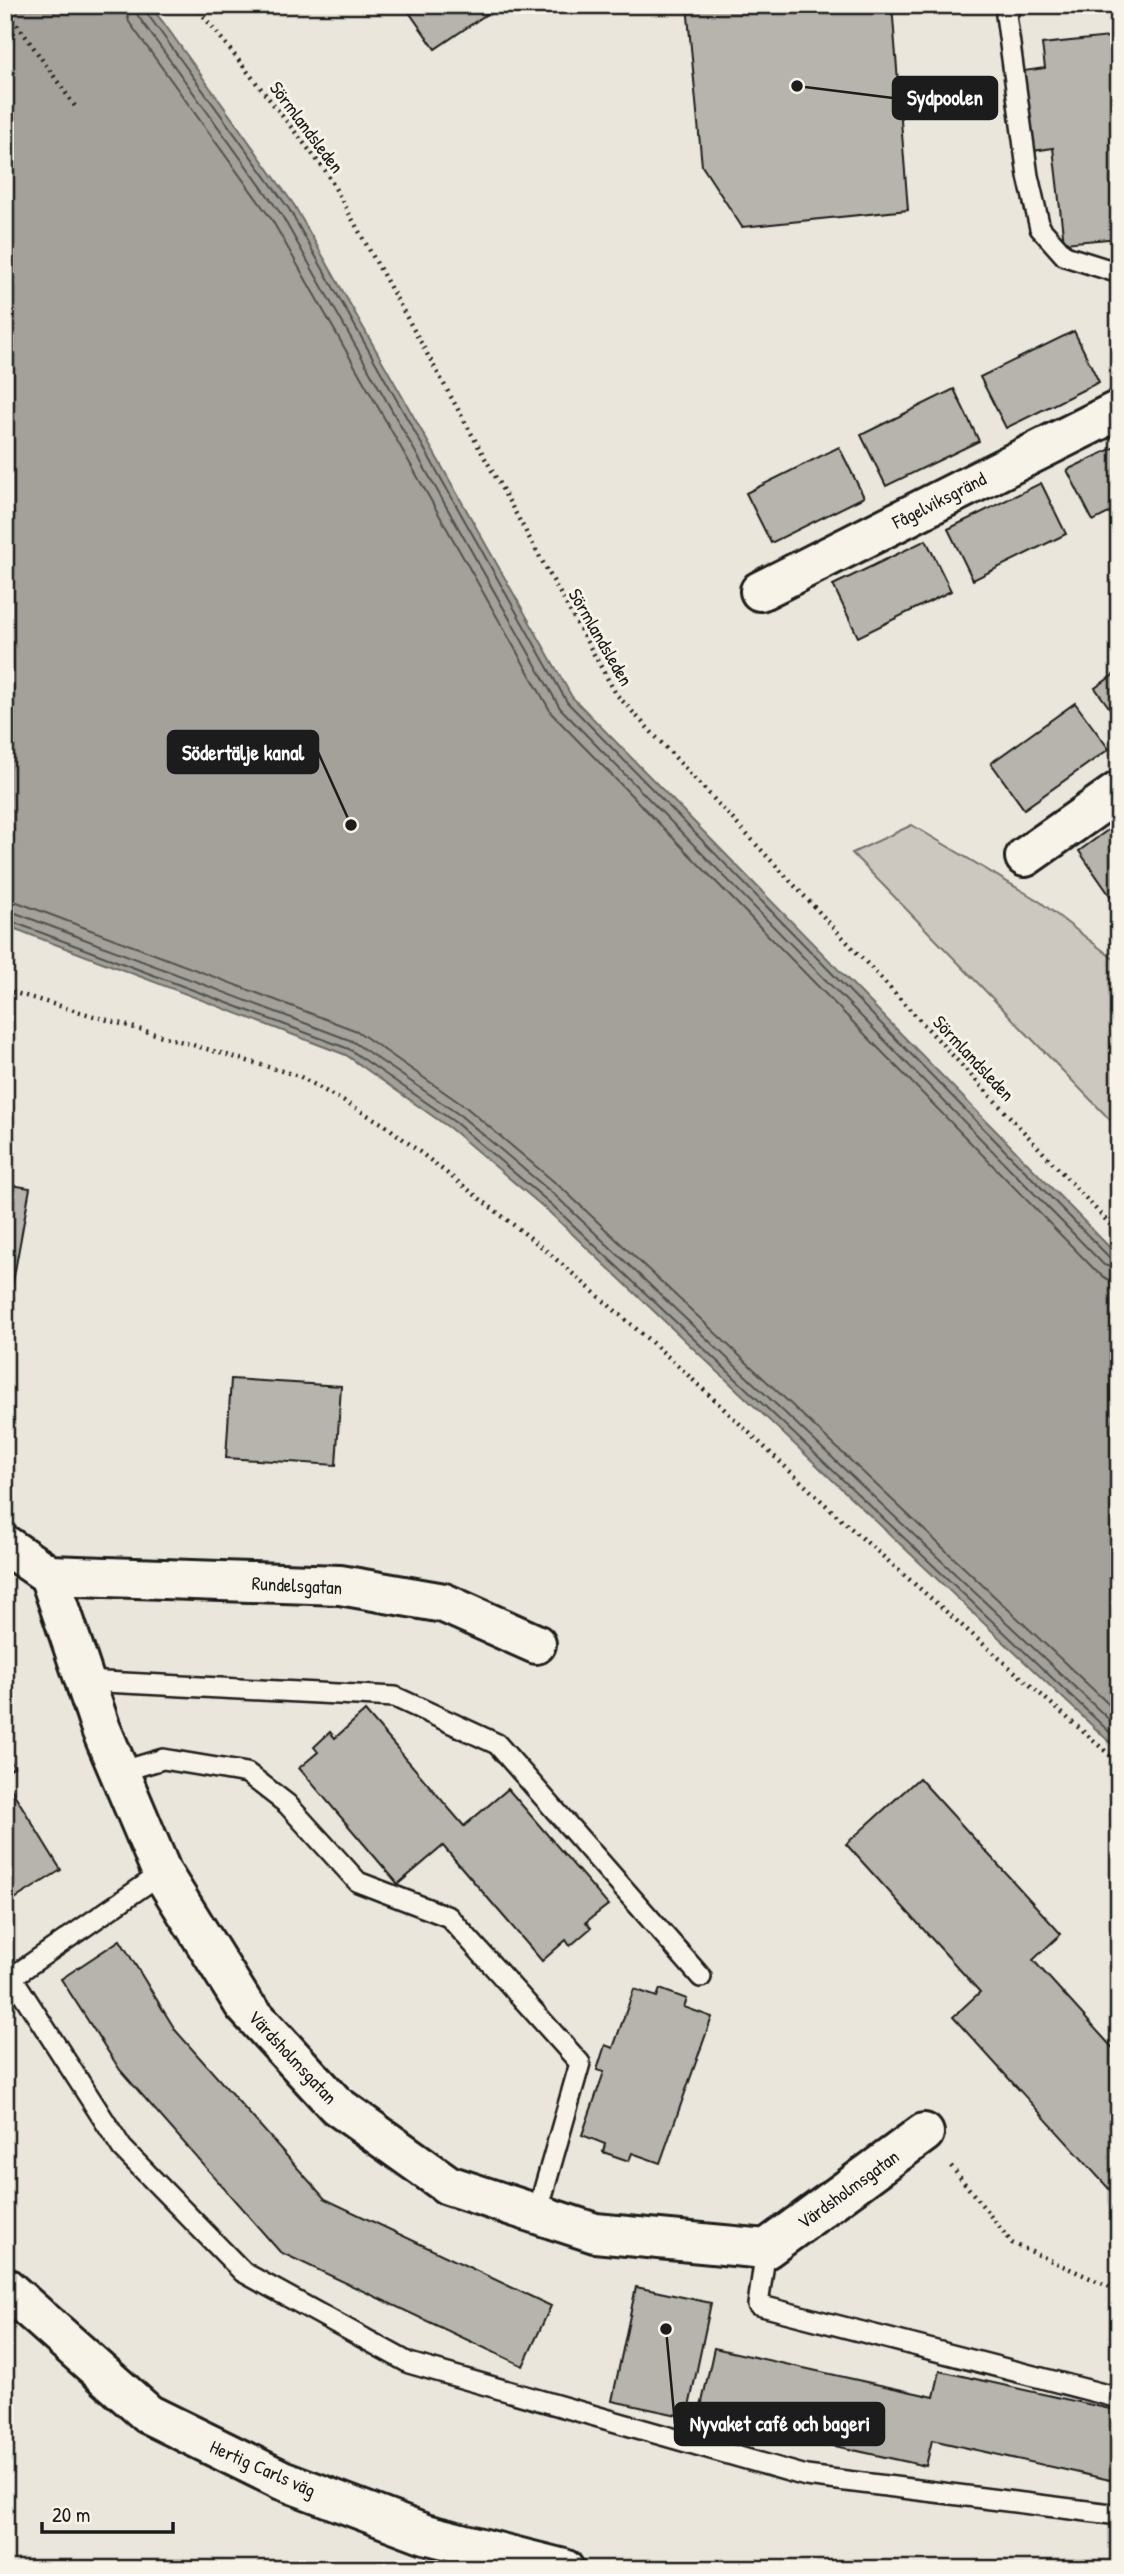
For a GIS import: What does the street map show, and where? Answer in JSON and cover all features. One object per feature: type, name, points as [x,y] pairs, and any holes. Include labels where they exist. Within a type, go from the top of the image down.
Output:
[{"type":"street","name":"Fågelviksgränd","points":[[760,591],[1119,410]]},
{"type":"street","points":[[1025,857],[1119,791]]},
{"type":"street","points":[[5,1545],[49,1576]]},
{"type":"street","name":"Rundelsgatan","points":[[49,1576],[340,1585],[444,1603],[536,1644]]},
{"type":"street","name":"Värdsholmsgatan","points":[[49,1576],[119,1772],[162,1873],[244,2005],[335,2105],[448,2185],[595,2233],[766,2249],[924,2133]]},
{"type":"street","name":"Hertig Carls väg","points":[[5,2287],[148,2414],[282,2480],[425,2534],[564,2569]]},
{"type":"lane","points":[[1012,5],[1006,15],[1028,176],[1040,229],[1065,256],[1119,273]]},
{"type":"lane","points":[[85,1681],[396,1697],[497,1744],[701,1977]]},
{"type":"lane","points":[[119,1772],[163,1759],[247,1773],[287,1804],[358,1882],[449,1917],[580,2063],[537,2214]]},
{"type":"lane","points":[[162,1873],[9,1974],[122,2148],[243,2272],[409,2363],[806,2476],[1119,2515]]},
{"type":"lane","points":[[766,2249],[758,2305],[1119,2398]]},
{"type":"path","name":"Sörmlandsleden","points":[[195,5],[325,170],[616,694],[1119,1234]]},
{"type":"path","points":[[5,7],[77,109]]},
{"type":"path","points":[[5,990],[299,1076],[385,1125],[542,1247],[673,1361],[846,1524],[1119,1763]]},
{"type":"path","points":[[924,2133],[1012,2243],[1119,2291]]},
{"type":"shaded area","points":[[912,825],[1039,901],[1119,963],[1119,1129],[852,853]]},
{"type":"water","points":[[5,5],[149,5],[294,205],[572,697],[1119,1257],[1119,1751],[547,1210],[451,1129],[346,1055],[5,925]]},
{"type":"building","points":[[404,5],[500,5],[435,49]]},
{"type":"building","points":[[687,5],[892,5],[908,210],[742,227],[702,166]]},
{"type":"building","points":[[1119,36],[1119,238],[1064,243],[1053,148],[1033,151],[1024,71],[1045,68],[1042,44]]},
{"type":"building","points":[[1074,331],[1099,382],[1006,428],[980,377]]},
{"type":"building","points":[[954,389],[979,441],[886,486],[861,435]]},
{"type":"building","points":[[1119,445],[1119,508],[1093,521],[1067,470]]},
{"type":"building","points":[[839,447],[864,497],[771,543],[746,493]]},
{"type":"building","points":[[1041,483],[1066,534],[973,580],[948,529]]},
{"type":"building","points":[[926,540],[951,591],[858,637],[833,585]]},
{"type":"building","points":[[1119,671],[1119,721],[1095,688]]},
{"type":"building","points":[[1075,703],[1109,749],[1024,809],[991,763]]},
{"type":"building","points":[[1119,822],[1119,891],[1111,897],[1079,851]]},
{"type":"building","points":[[5,1184],[30,1188],[5,1326]]},
{"type":"building","points":[[231,1379],[341,1386],[336,1465],[226,1458]]},
{"type":"building","points":[[365,1711],[464,1826],[508,1789],[608,1905],[586,1922],[591,1928],[570,1946],[566,1940],[542,1961],[443,1846],[398,1884],[299,1768],[318,1752],[314,1747],[330,1732],[335,1738]]},
{"type":"building","points":[[5,1752],[14,1767],[5,1772]]},
{"type":"building","points":[[919,1778],[1061,1934],[1033,1960],[1119,2055],[1119,2200],[953,2017],[980,1992],[846,1844]]},
{"type":"building","points":[[5,1779],[61,1870],[5,1905]]},
{"type":"building","points":[[120,1940],[176,2031],[325,2199],[551,2306],[523,2366],[280,2252],[120,2070],[61,1979]]},
{"type":"building","points":[[634,1989],[657,1997],[660,1989],[687,1999],[684,2007],[712,2017],[660,2163],[632,2153],[629,2161],[603,2152],[605,2144],[582,2135],[604,2072],[597,2070],[605,2045],[613,2048]]},
{"type":"building","points":[[636,2287],[711,2303],[687,2417],[612,2401]]},
{"type":"building","points":[[714,2348],[934,2397],[940,2371],[1119,2411],[1119,2482],[932,2440],[926,2466],[699,2416]]},
{"type":"place","name":"Sydpoolen","points":[[797,86]]},
{"type":"place","name":"Södertälje kanal","points":[[351,825]]},
{"type":"place","name":"Nyvaket café och bageri","points":[[666,2329]]}]
